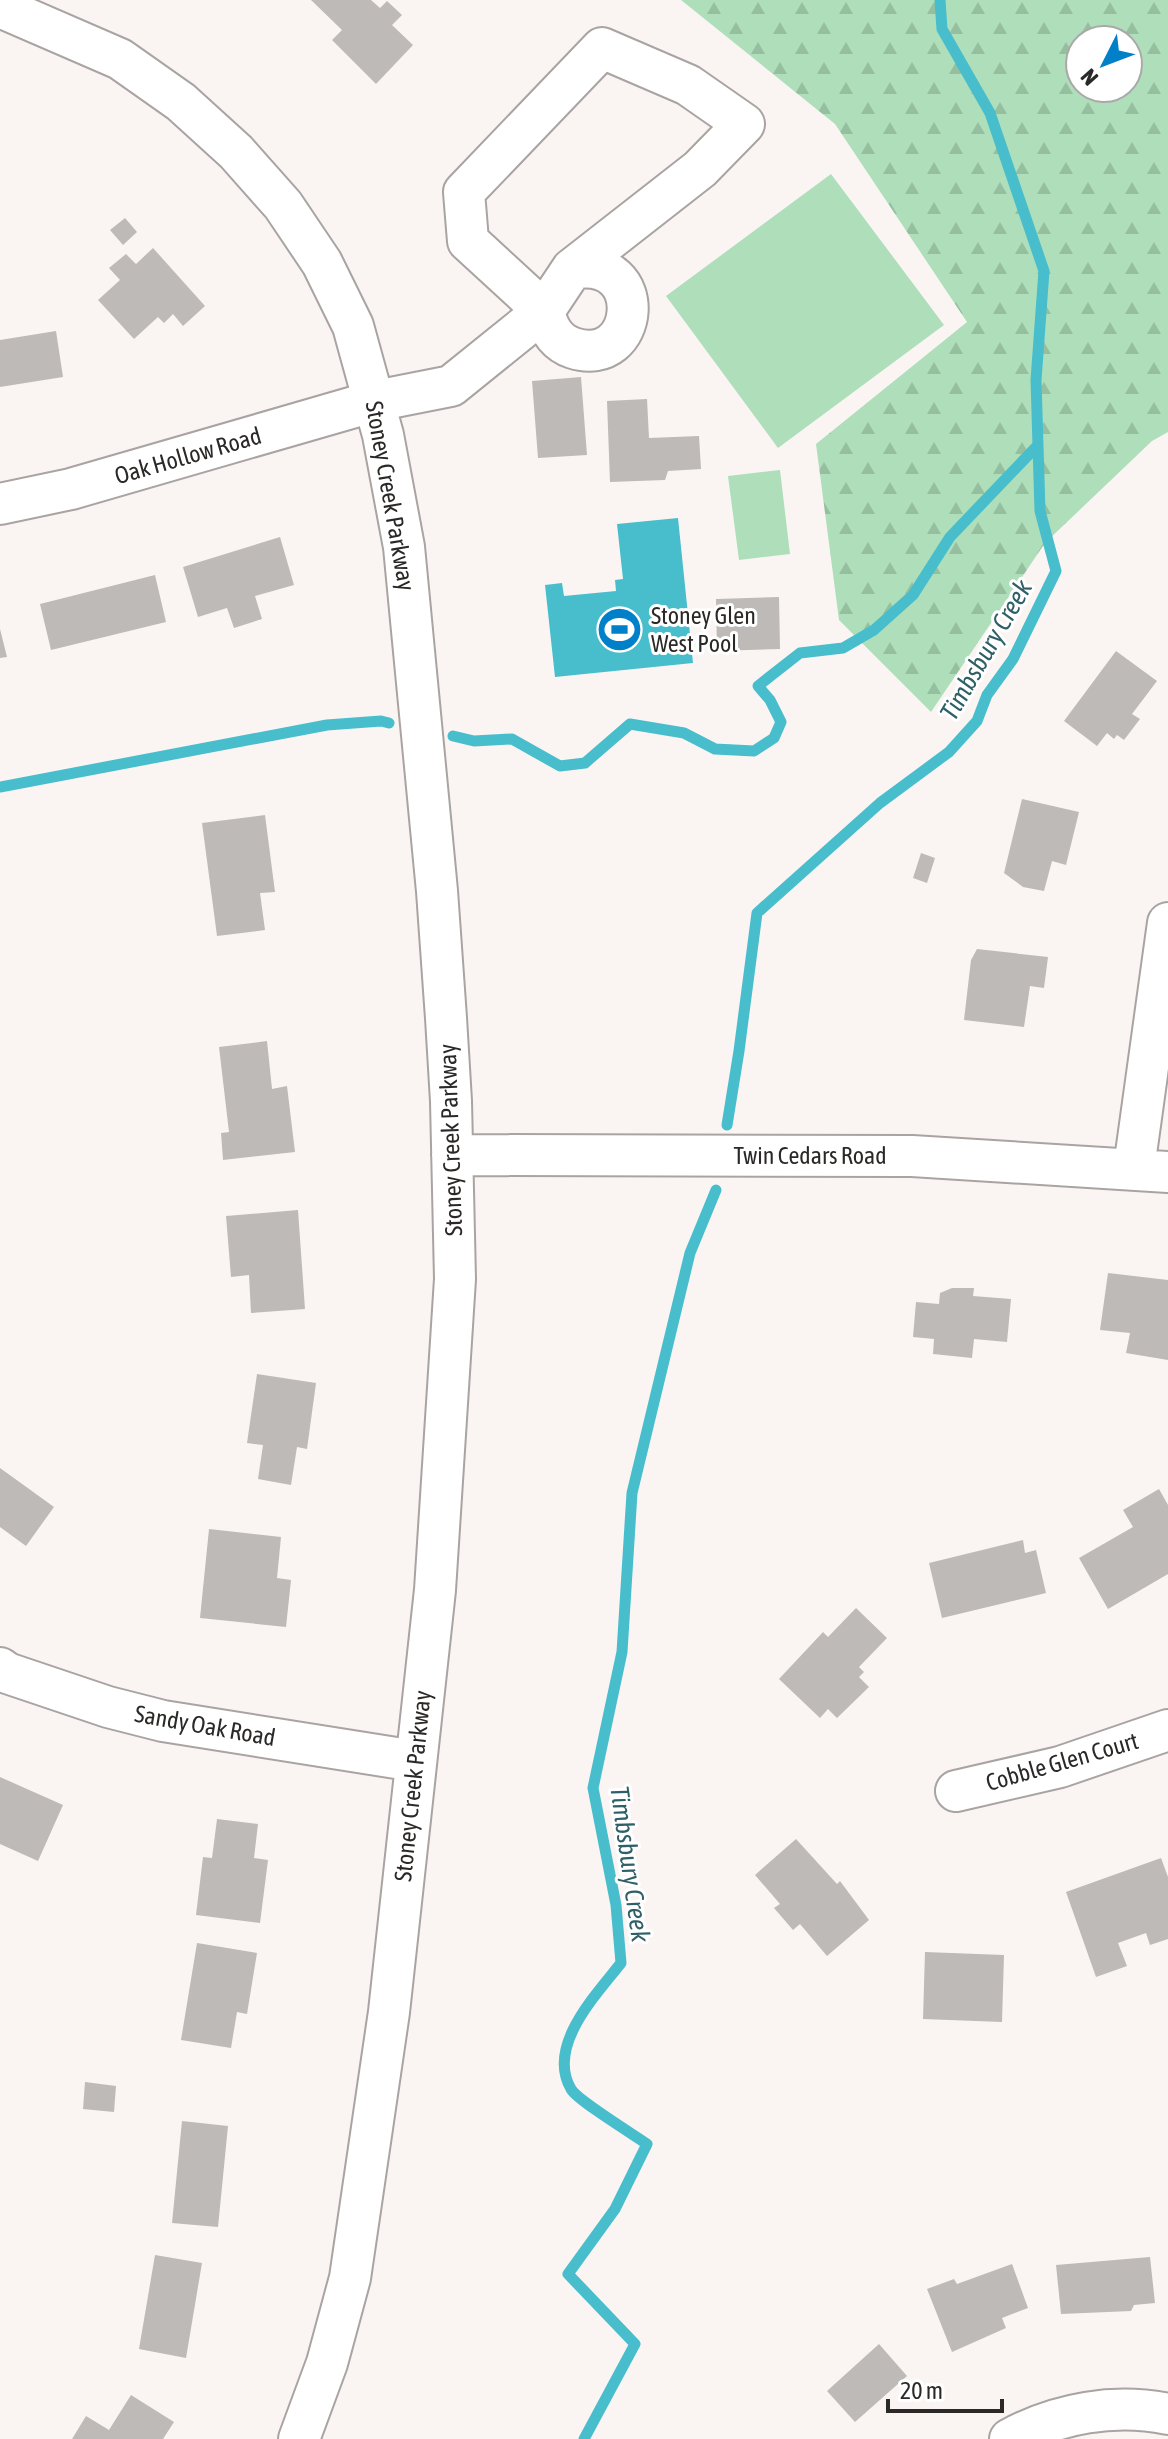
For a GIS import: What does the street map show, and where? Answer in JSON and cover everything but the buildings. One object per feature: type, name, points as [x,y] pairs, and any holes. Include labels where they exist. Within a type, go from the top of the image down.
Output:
[{"type":"street","name":"Stoney Creek Parkway","points":[[0,7],[120,59],[181,102],[236,152],[283,205],[322,263],[353,326],[375,401],[404,547],[437,891],[451,1101],[455,1279],[435,1590],[389,2012],[350,2278],[327,2363],[299,2439]]},
{"type":"street","points":[[544,311],[572,269],[700,169],[744,124],[688,85],[602,48],[464,192],[468,241],[544,311],[547,325],[555,337],[566,346],[580,350],[608,346],[619,337],[629,310],[621,284],[599,268],[585,266],[572,269]]},
{"type":"street","name":"Oak Hollow Road","points":[[0,504],[117,477],[375,401],[451,386],[544,311]]},
{"type":"street","points":[[1151,1170],[1168,923]]},
{"type":"street","name":"Twin Cedars Road","points":[[452,1155],[912,1156],[1151,1170]]},
{"type":"street","name":"Sandy Oak Road","points":[[0,1668],[108,1707],[163,1721],[415,1761]]},
{"type":"street","name":"Cobble Glen Court","points":[[956,1791],[1060,1767],[1168,1730]]},
{"type":"street","points":[[1010,2439],[1048,2422],[1094,2411],[1141,2408],[1168,2414]]},
{"type":"green space","points":[[681,0],[1168,0],[1168,432],[1152,441],[1045,543],[931,712],[839,620],[816,444],[967,322],[835,124]]},
{"type":"green space","points":[[831,174],[944,325],[778,448],[666,296]]},
{"type":"green space","points":[[780,470],[790,554],[739,560],[728,476]]},
{"type":"water","name":"Stoney Glen West Pool","points":[[678,518],[693,663],[555,677],[545,585],[562,583],[564,596],[616,591],[615,580],[623,579],[617,524]]},
{"type":"waterway","name":"Timbsbury Creek","points":[[727,1125],[757,913],[880,803],[949,752],[977,721],[987,695],[1013,659],[1056,571],[1040,511],[1036,380],[1044,271],[990,113],[942,29],[940,0]]},
{"type":"waterway","points":[[453,736],[474,741],[512,739],[560,766],[585,763],[630,724],[684,733],[715,749],[754,751],[774,738],[781,722],[770,700],[758,686],[800,653],[843,648],[874,630],[913,595],[950,537],[1038,445]]},
{"type":"waterway","points":[[0,787],[327,725],[389,723]]},
{"type":"waterway","name":"Timbsbury Creek","points":[[584,2439],[635,2344],[568,2274],[615,2209],[647,2144],[575,2094],[565,2073],[565,2056],[577,2022],[621,1963],[616,1905],[593,1788],[622,1652],[632,1493],[690,1253],[716,1190]]},
{"type":"place","name":"Stoney Glen West Pool","points":[[620,630]]}]
